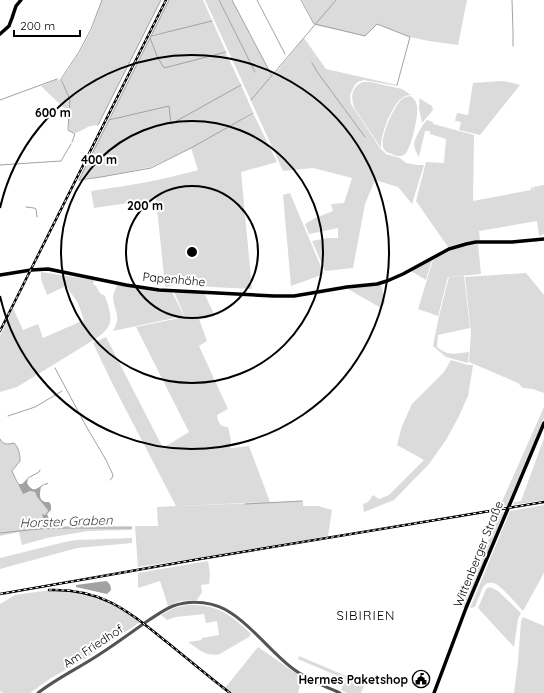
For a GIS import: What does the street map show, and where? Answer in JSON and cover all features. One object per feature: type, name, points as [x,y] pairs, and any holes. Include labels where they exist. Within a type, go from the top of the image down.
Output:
[{"type":"main road","points":[[0,34],[9,26],[16,6],[21,0]]},
{"type":"main road","name":"Papenhöhe","points":[[0,275],[29,270],[48,269],[126,285],[159,290],[294,296],[347,287],[377,284],[392,279],[449,249],[466,244],[476,242],[544,239]]},
{"type":"main road","name":"Wittenberger Straße","points":[[434,693],[466,608],[544,423]]},
{"type":"street","name":"Am Friedhof","points":[[38,693],[101,654],[158,614],[173,606],[185,603],[202,603],[220,607],[230,612],[293,669],[340,693]]},
{"type":"shaded area","points":[[102,0],[161,0],[98,125],[90,126],[76,133],[69,131],[69,113],[41,86],[57,79],[61,80],[64,84],[62,79],[80,52],[92,29]]},
{"type":"shaded area","points":[[169,0],[203,0],[226,52],[224,53],[226,53],[253,112],[208,139],[253,113],[277,162],[241,172],[252,289],[172,285],[168,287],[165,286],[156,199],[94,208],[91,191],[172,177],[198,170],[191,148],[151,167],[101,177],[79,179],[108,121],[116,119],[109,120],[151,36],[171,31],[151,35]]},
{"type":"shaded area","points":[[205,0],[232,0],[272,77],[304,38],[326,69],[397,85],[363,80],[358,82],[354,86],[350,95],[351,104],[380,148],[386,154],[400,158],[406,163],[424,165],[412,204],[398,187],[375,180],[365,204],[353,268],[325,271],[312,241],[327,238],[338,238],[338,228],[309,234],[305,224],[315,218],[333,211],[331,204],[344,203],[352,178],[313,168],[283,171]]},
{"type":"shaded area","points":[[302,0],[467,0],[458,45],[410,37],[377,24],[365,36],[315,25]]},
{"type":"shaded area","points":[[501,81],[520,85],[480,135],[459,130],[461,122],[455,121],[457,113],[468,115],[473,83]]},
{"type":"shaded area","points":[[363,82],[370,82],[402,89],[411,95],[402,98],[394,107],[382,136],[381,148],[353,105],[352,97],[354,90]]},
{"type":"shaded area","points":[[410,96],[415,100],[417,106],[414,132],[407,152],[402,156],[396,156],[384,150],[384,136],[388,122],[395,108],[403,98]]},
{"type":"shaded area","points":[[419,98],[432,106],[433,110],[422,123],[419,109]]},
{"type":"shaded area","points":[[427,120],[433,122],[433,124],[474,135],[473,201],[531,190],[531,187],[534,193],[533,187],[544,185],[544,234],[539,236],[537,221],[479,231],[480,240],[464,242],[448,247],[416,201],[426,162],[444,163],[446,139],[430,134],[430,131],[425,131],[419,157],[415,149],[414,144],[416,138]]},
{"type":"shaded area","points":[[290,193],[324,274],[291,286],[283,195]]},
{"type":"shaded area","points":[[478,244],[481,274],[448,277],[438,316],[418,309],[433,260],[455,249]]},
{"type":"shaded area","points":[[432,260],[426,280],[411,271]]},
{"type":"shaded area","points":[[41,272],[94,280],[93,284],[100,293],[105,296],[110,311],[110,322],[105,331],[92,341],[17,387],[0,392],[0,336],[13,308],[23,330],[38,324],[43,338],[84,320],[78,303],[66,286],[47,295],[41,279]]},
{"type":"shaded area","points":[[526,273],[544,295],[544,393],[533,389],[523,388],[518,383],[469,362],[471,333],[465,277]]},
{"type":"shaded area","points":[[464,276],[470,328],[438,335],[437,347],[449,353],[469,352],[468,363],[446,357],[433,346],[449,277]]},
{"type":"shaded area","points":[[381,284],[385,302],[381,308],[348,289]]},
{"type":"shaded area","points":[[117,285],[172,292],[184,316],[113,331],[116,326],[117,314],[113,294]]},
{"type":"shaded area","points":[[174,292],[204,293],[215,316],[199,319],[207,341],[199,346],[228,409],[217,415],[218,420],[221,425],[228,427],[231,440],[230,448],[249,446],[270,502],[179,506],[303,501],[303,506],[318,506],[332,510],[328,536],[246,551],[138,567],[135,526],[158,526],[157,507],[176,506],[112,383],[93,343],[106,337],[163,448],[189,432],[136,327],[185,317]]},
{"type":"shaded area","points":[[451,360],[473,365],[468,396],[446,440],[429,464],[394,500],[364,512],[363,504],[368,502],[373,495],[379,499],[389,495],[424,460],[397,445],[402,426],[412,404],[444,372]]},
{"type":"shaded area","points":[[544,407],[544,418],[507,506],[500,506]]},
{"type":"shaded area","points":[[544,438],[544,500],[513,505],[514,502],[521,501]]},
{"type":"shaded area","points":[[0,439],[5,444],[14,443],[17,447],[20,461],[12,471],[17,483],[23,493],[30,491],[35,492],[48,511],[45,520],[51,524],[51,526],[132,526],[131,530],[88,531],[47,538],[22,545],[19,532],[0,536]]},
{"type":"shaded area","points":[[28,478],[27,483],[33,489],[48,483],[41,487],[40,498],[43,501],[49,502],[51,505],[51,510],[47,514],[49,519],[52,521],[51,524],[43,517],[42,514],[45,515],[48,511],[35,492],[30,491],[23,494],[17,482],[22,484]]},
{"type":"shaded area","points":[[544,505],[544,573],[523,611],[505,591],[494,583],[487,583],[483,587],[475,607],[470,608],[510,511]]},
{"type":"shaded area","points":[[504,512],[465,608],[462,607],[499,513]]},
{"type":"shaded area","points":[[132,538],[132,543],[77,548],[0,569],[0,558],[65,542],[76,540]]},
{"type":"shaded area","points":[[208,561],[210,574],[209,584],[201,585],[202,592],[197,600],[180,601],[168,606],[160,581],[138,588],[138,573]]},
{"type":"shaded area","points":[[106,581],[111,589],[107,594],[76,587],[76,585]]},
{"type":"shaded area","points":[[490,587],[498,591],[521,613],[518,619],[514,647],[478,608],[486,589]]},
{"type":"shaded area","points":[[51,590],[72,591],[91,595],[125,611],[140,622],[85,659],[51,678],[30,693],[3,693],[0,691],[0,604],[15,595]]},
{"type":"shaded area","points":[[187,605],[215,608],[230,616],[251,634],[249,637],[218,655],[207,654],[188,642],[219,635],[217,621],[206,623],[204,614],[176,617],[167,620],[161,615],[174,608]]},
{"type":"shaded area","points":[[523,617],[544,626],[544,693],[514,693],[521,621]]},
{"type":"shaded area","points":[[258,647],[302,677],[298,693],[231,693],[225,688]]},
{"type":"shaded area","points":[[299,656],[365,684],[361,693],[347,693],[341,690],[345,679],[298,659]]},
{"type":"waterway","points":[[72,142],[75,134],[68,130],[70,100],[61,79],[79,52],[91,29],[102,0]]},
{"type":"waterway","points":[[98,125],[161,0]]},
{"type":"waterway","points":[[79,180],[169,0]]},
{"type":"waterway","points":[[219,0],[255,72]]},
{"type":"waterway","points":[[232,0],[272,76]]},
{"type":"waterway","points":[[257,0],[285,54]]},
{"type":"waterway","points":[[301,0],[314,24]]},
{"type":"waterway","points":[[251,100],[336,0]]},
{"type":"waterway","points":[[512,0],[513,46]]},
{"type":"waterway","points":[[151,36],[212,21]]},
{"type":"waterway","points":[[315,24],[365,36],[377,24],[410,37],[397,85]]},
{"type":"waterway","points":[[150,38],[157,56],[164,68],[226,52]]},
{"type":"waterway","points":[[312,63],[365,137]]},
{"type":"waterway","points":[[0,100],[57,79]]},
{"type":"waterway","points":[[109,120],[169,106],[171,124],[241,85]]},
{"type":"waterway","points":[[79,180],[151,168],[191,148],[253,113]]},
{"type":"waterway","points":[[0,165],[61,161],[71,144]]},
{"type":"waterway","points":[[26,207],[36,209],[37,217]]},
{"type":"waterway","points":[[55,368],[106,460],[113,475],[110,480]]},
{"type":"waterway","points":[[8,416],[35,407],[62,391]]},
{"type":"waterway","points":[[0,439],[5,444],[14,443],[18,449],[20,461],[12,471],[17,482]]},
{"type":"waterway","points":[[28,478],[40,470]]},
{"type":"waterway","points":[[245,504],[302,501]]},
{"type":"waterway","name":"Horster Graben","points":[[49,528],[50,523]]},
{"type":"waterway","name":"Horster Graben","points":[[0,533],[49,528],[132,528]]},
{"type":"railway","points":[[0,331],[166,0]]},
{"type":"railway","points":[[0,594],[544,502]]},
{"type":"railway","points":[[49,590],[68,590],[85,593],[114,604],[141,621],[230,693]]},
{"type":"place","name":"Hermes Paketshop","points":[[421,679]]},
{"type":"district","name":"SIBIRIEN","points":[[366,615]]}]
